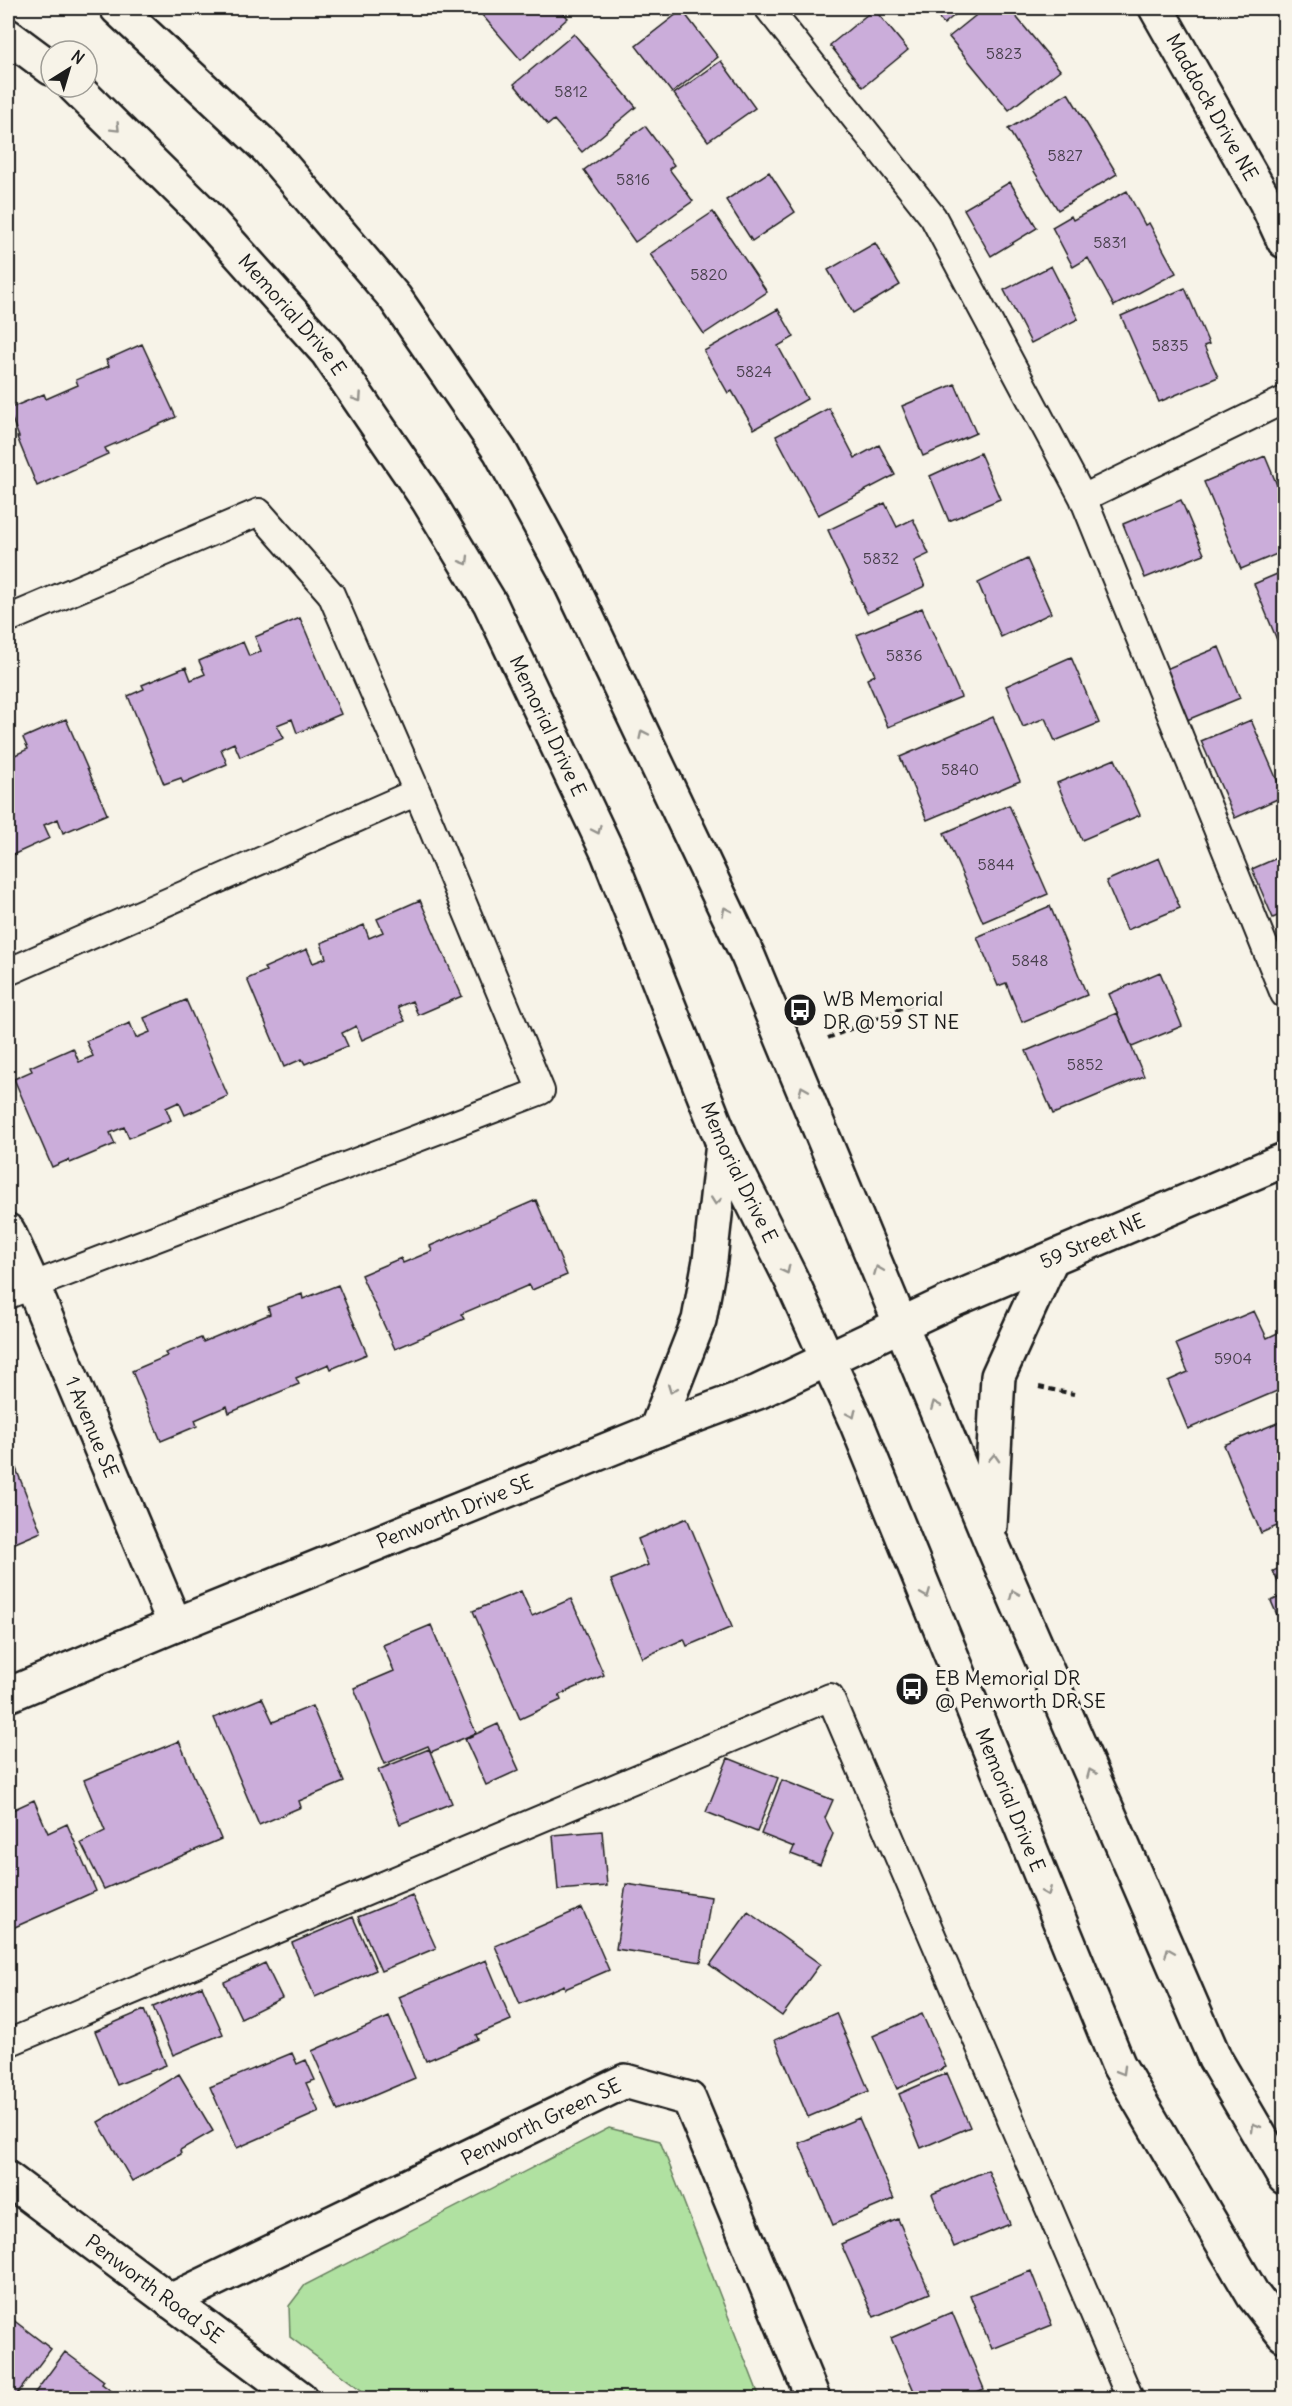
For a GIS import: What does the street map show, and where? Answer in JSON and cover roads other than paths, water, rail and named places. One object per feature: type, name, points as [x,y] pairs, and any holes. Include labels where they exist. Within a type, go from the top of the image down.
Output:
[{"type":"main road","points":[[117,8],[268,149],[396,298],[500,452],[565,571],[748,956],[989,1537],[1215,2059],[1284,2177]]},
{"type":"main road","name":"Maddock Drive NE","points":[[1156,8],[1266,202],[1284,241]]},
{"type":"main road","points":[[8,36],[39,59]]},
{"type":"main road","name":"Memorial Drive E","points":[[87,99],[202,212],[327,352],[428,500],[490,603],[608,854],[723,1143],[791,1279],[856,1424],[1118,2064],[1253,2295],[1284,2335]]},
{"type":"main road","points":[[656,1430],[699,1320],[710,1260],[723,1143]]},
{"type":"main road","name":"59 Street NE","points":[[900,1324],[1284,1160]]},
{"type":"main road","name":"1 Avenue SE","points":[[8,1231],[20,1289],[175,1625]]},
{"type":"main road","points":[[989,1537],[998,1376],[1051,1260]]},
{"type":"main road","name":"Penworth Drive SE","points":[[8,1695],[656,1430],[758,1392],[827,1361],[900,1324]]},
{"type":"main road","name":"Penworth Green SE","points":[[170,2301],[625,2081],[689,2099],[813,2398]]},
{"type":"main road","name":"Penworth Road SE","points":[[8,2179],[300,2398]]},
{"type":"lane","points":[[768,8],[933,218],[1083,498],[1284,994]]},
{"type":"lane","points":[[1083,498],[1284,400]]},
{"type":"lane","points":[[8,619],[259,512],[331,594],[417,792],[541,1091],[20,1289]]},
{"type":"lane","points":[[8,972],[417,792]]},
{"type":"lane","points":[[8,2043],[830,1697],[1130,2398]]},
{"type":"place","name":"WB Memorial DR @ 59 ST NE","points":[[800,1010]]},
{"type":"place","name":"EB Memorial DR @ Penworth DR SE","points":[[912,1689]]}]
